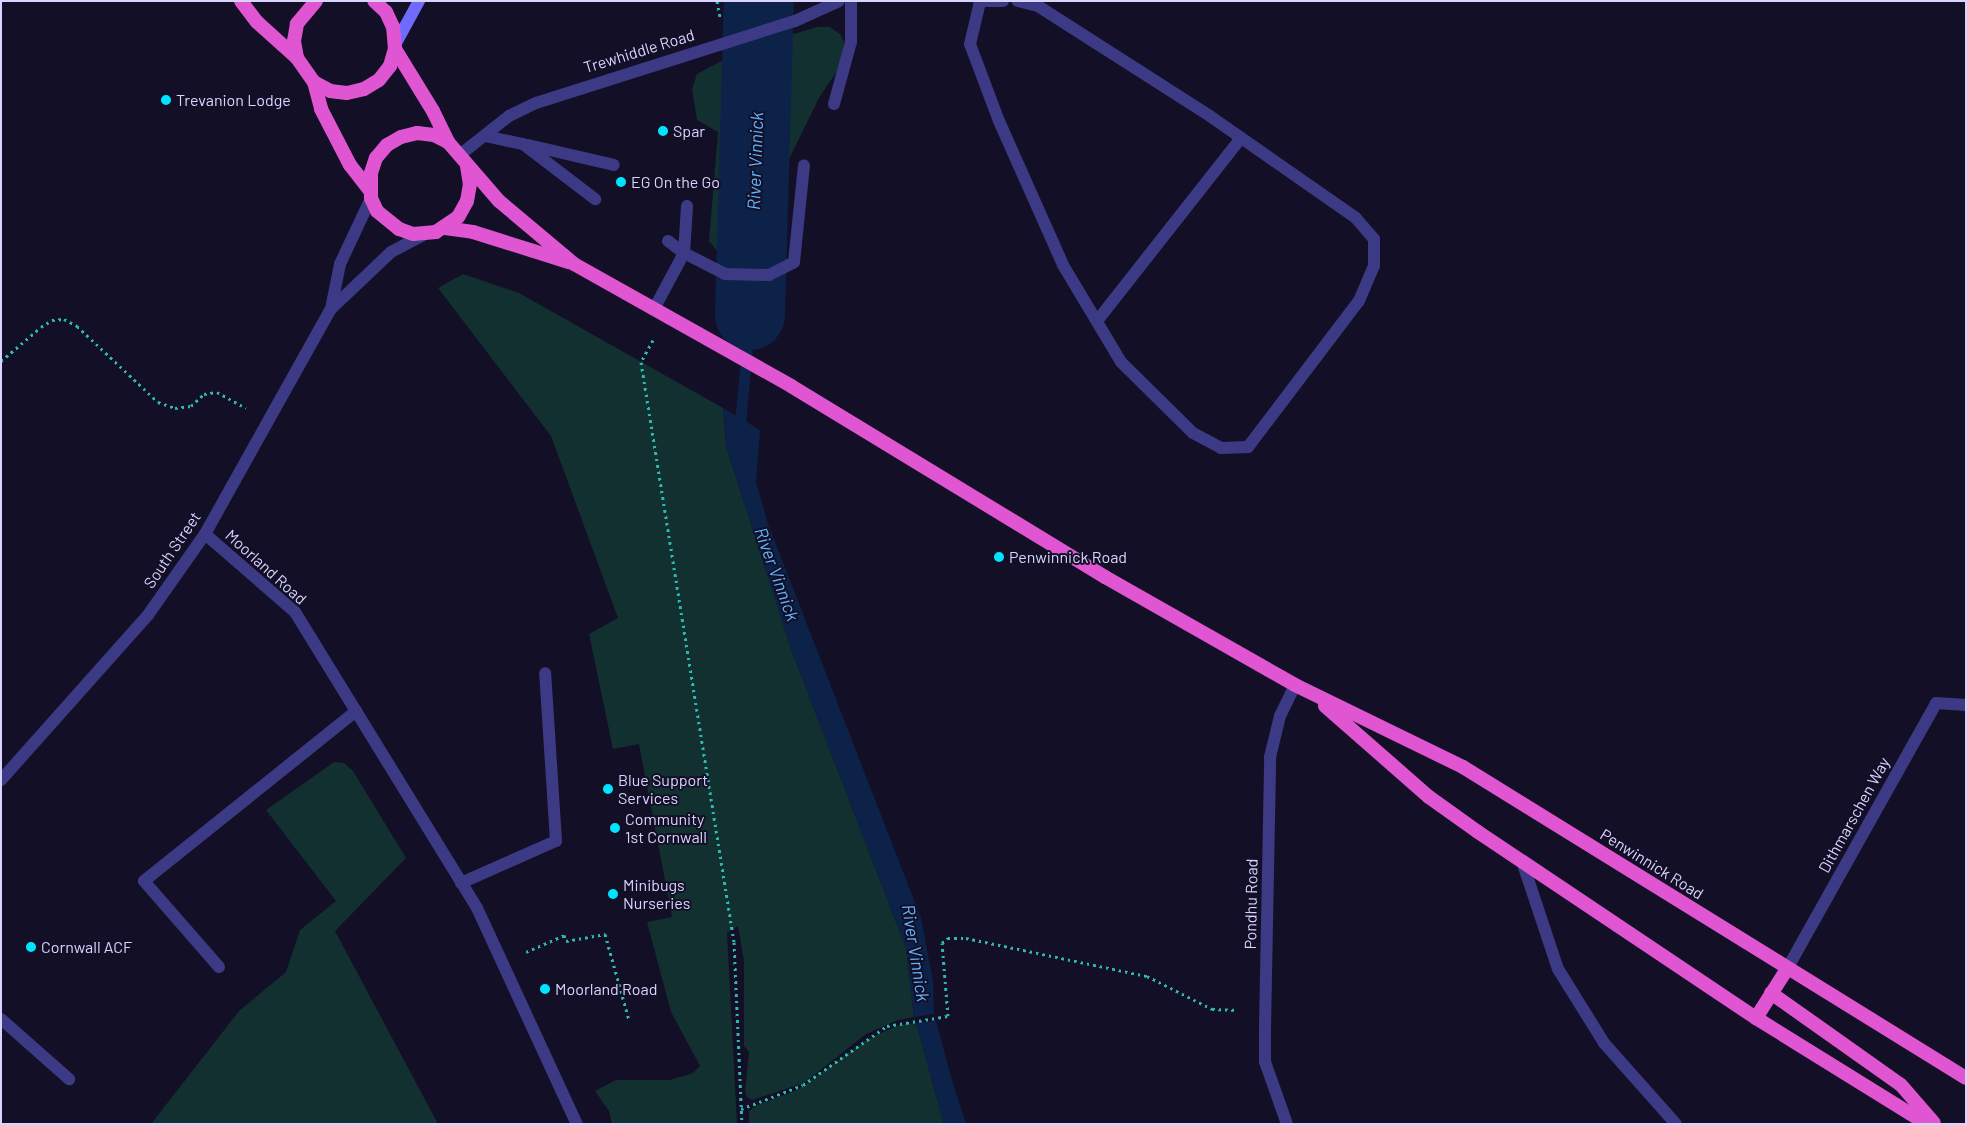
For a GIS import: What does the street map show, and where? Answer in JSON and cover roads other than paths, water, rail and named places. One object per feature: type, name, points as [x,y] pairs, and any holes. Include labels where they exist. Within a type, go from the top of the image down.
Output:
[{"type":"highway","points":[[241,1],[257,22],[297,58],[314,82],[325,117],[350,165],[370,193],[387,222],[406,232],[427,233],[445,228],[473,232],[574,264]]},
{"type":"highway","points":[[297,58],[294,41],[297,24],[316,1]]},
{"type":"highway","points":[[374,1],[386,12],[395,46],[433,110],[448,142],[499,200],[574,264]]},
{"type":"highway","points":[[314,82],[338,92],[364,89],[379,80],[390,66],[395,46]]},
{"type":"highway","points":[[370,193],[376,158],[394,141],[417,133],[434,135],[448,142]]},
{"type":"highway","points":[[445,228],[458,216],[467,201],[470,184],[464,160]]},
{"type":"highway","name":"Penwinnick Road","points":[[574,264],[791,386],[1105,577],[1295,685],[1464,768],[1966,1078]]},
{"type":"highway","name":"Penwinnick Road","points":[[1311,694],[1429,797],[1756,1018],[1927,1124]]},
{"type":"highway","points":[[1756,1018],[1787,969]]},
{"type":"highway","points":[[1771,993],[1901,1085],[1935,1124]]},
{"type":"main road","points":[[395,46],[419,1]]},
{"type":"street","name":"Trewhiddle Road","points":[[464,160],[485,136],[509,116],[536,103],[782,25],[839,1]]},
{"type":"street","points":[[834,104],[851,42],[851,1]]},
{"type":"street","points":[[1003,1],[979,2],[970,44],[999,121],[1063,265],[1121,362],[1194,433],[1221,448],[1248,447],[1359,301],[1374,266],[1374,239],[1356,218],[1241,138],[1038,6],[1018,1]]},
{"type":"street","points":[[485,136],[614,165]]},
{"type":"street","points":[[1097,321],[1241,138]]},
{"type":"street","points":[[523,144],[595,200]]},
{"type":"street","points":[[668,241],[684,253],[725,274],[769,275],[794,262],[804,166]]},
{"type":"street","name":"South Street","points":[[331,309],[340,264],[370,193]]},
{"type":"street","points":[[654,309],[684,253],[687,206]]},
{"type":"street","name":"South Street","points":[[1,780],[148,614],[205,534],[331,309],[391,252],[427,233]]},
{"type":"street","name":"Moorland Road","points":[[205,534],[295,612],[461,883],[503,962],[577,1124]]},
{"type":"street","points":[[461,883],[556,841],[545,673]]},
{"type":"street","name":"Pondhu Road","points":[[1287,1124],[1265,1062],[1270,758],[1280,716],[1295,685]]},
{"type":"street","name":"Dithmarschen Way","points":[[1787,969],[1936,703],[1966,705]]},
{"type":"street","points":[[219,967],[144,881],[356,711]]},
{"type":"street","points":[[1522,861],[1558,969],[1604,1043],[1676,1124]]},
{"type":"street","points":[[1,1020],[69,1079]]},
{"type":"water","points":[[774,40],[756,260],[745,260],[750,46]]},
{"type":"water","points":[[723,408],[760,430],[756,482],[768,524],[921,918],[933,981],[934,1014],[914,1017],[906,948],[791,649],[726,446]]},
{"type":"water","points":[[936,1021],[966,1124],[944,1124],[916,1023]]},
{"type":"waterway","name":"River Vinnick","points":[[750,315],[759,1]]},
{"type":"waterway","name":"River Vinnick","points":[[739,434],[750,315]]},
{"type":"place","name":"Trevanion Lodge","points":[[166,100]]},
{"type":"place","name":"Spar","points":[[663,131]]},
{"type":"place","name":"EG On the Go","points":[[621,182]]},
{"type":"place","name":"Penwinnick Road","points":[[999,557]]},
{"type":"place","name":"Blue Support Services","points":[[608,789]]},
{"type":"place","name":"Community 1st Cornwall","points":[[615,828]]},
{"type":"place","name":"Minibugs Nurseries","points":[[613,894]]},
{"type":"place","name":"Cornwall ACF","points":[[31,947]]},
{"type":"place","name":"Moorland Road","points":[[545,989]]}]
